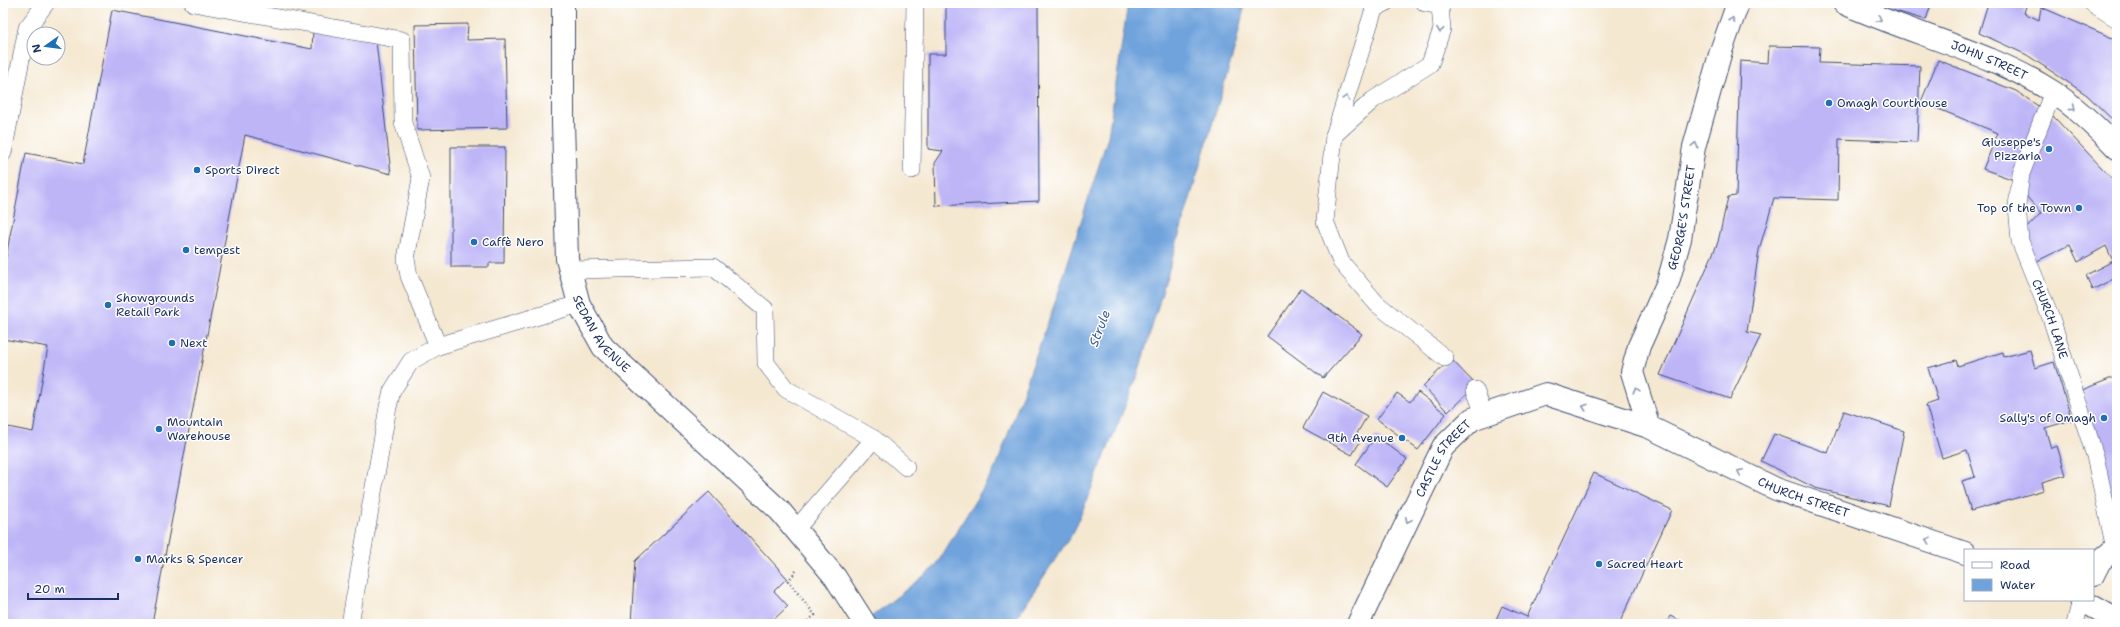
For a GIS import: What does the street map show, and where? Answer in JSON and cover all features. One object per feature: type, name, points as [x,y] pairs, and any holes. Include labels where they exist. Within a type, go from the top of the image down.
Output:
[{"type":"street","name":"SEDAN AVENUE","points":[[563,3],[564,158],[567,259],[580,304],[603,347],[780,511],[835,577],[865,624]]},
{"type":"street","name":"GEORGE'S STREET","points":[[1649,427],[1632,372],[1639,346],[1668,282],[1680,239],[1694,147],[1721,51],[1738,3]]},
{"type":"street","name":"JOHN STREET","points":[[1844,3],[1883,21],[2004,65],[2053,92],[2092,122],[2117,148]]},
{"type":"street","name":"CASTLE STREET","points":[[1358,624],[1443,447],[1472,419],[1546,394],[1649,427]]},
{"type":"street","name":"CHURCH STREET","points":[[1649,427],[1776,489],[1964,553]]},
{"type":"street","points":[[2094,573],[2100,561],[2116,548]]},
{"type":"street","points":[[2083,601],[2117,620]]},
{"type":"lane","points":[[3,153],[27,28],[46,3]]},
{"type":"lane","points":[[193,3],[402,40],[403,123],[421,178],[406,259],[409,276],[438,346]]},
{"type":"lane","points":[[912,170],[915,3]]},
{"type":"lane","points":[[1385,3],[1374,9],[1334,136],[1325,221],[1341,262],[1377,304],[1445,358]]},
{"type":"lane","points":[[1334,136],[1373,100],[1430,64],[1442,29],[1440,6],[1426,3]]},
{"type":"lane","points":[[2092,3],[2117,19]]},
{"type":"lane","name":"CHURCH LANE","points":[[2053,92],[2021,174],[2017,206],[2020,241],[2051,318],[2096,456],[2116,548]]},
{"type":"lane","points":[[571,270],[714,267],[765,309],[766,363],[786,389],[874,439],[906,467]]},
{"type":"lane","points":[[350,624],[391,396],[411,361],[438,346],[580,304]]},
{"type":"lane","points":[[1475,390],[1484,414]]},
{"type":"lane","points":[[796,529],[874,439]]},
{"type":"lane","points":[[2075,624],[2081,601]]},
{"type":"path","points":[[804,624],[815,615],[788,581],[815,552]]},
{"type":"water","name":"Strule","points":[[1128,3],[1245,3],[1236,44],[1137,377],[1074,531],[1012,624],[862,624],[935,567],[997,465],[1056,300],[1108,137]]},
{"type":"building","points":[[319,3],[336,3],[336,6]]},
{"type":"building","points":[[946,3],[1038,3],[1039,201],[936,206],[935,163],[943,151],[928,149],[928,54],[946,54]]},
{"type":"building","points":[[1868,3],[1928,3],[1931,4],[1926,20]]},
{"type":"building","points":[[1988,3],[2027,3],[2024,13],[2039,20],[2041,7],[2117,40],[2117,124],[2087,95],[2027,55],[1979,33]]},
{"type":"building","name":"Showgrounds Retail Park","points":[[112,10],[312,49],[313,30],[376,41],[391,174],[245,135],[152,624],[3,624],[3,426],[33,432],[48,347],[3,339],[3,272],[26,153],[83,164]]},
{"type":"building","points":[[468,24],[467,40],[505,39],[507,128],[417,130],[415,25]]},
{"type":"building","name":"Omagh Courthouse","points":[[1769,46],[1820,47],[1819,63],[1920,66],[1917,142],[1839,139],[1838,200],[1774,198],[1759,250],[1747,332],[1761,335],[1730,399],[1660,375],[1718,242],[1728,197],[1736,196],[1740,61],[1768,63]]},
{"type":"building","points":[[1938,60],[2016,91],[2053,116],[2117,184],[2117,277],[2092,290],[2086,275],[2113,261],[2106,246],[2078,262],[2070,245],[2035,262],[2024,231],[2041,213],[2027,197],[2025,187],[2014,180],[1983,169],[1998,133],[1921,102]]},
{"type":"building","points":[[451,147],[505,147],[504,263],[489,263],[489,267],[451,267]]},
{"type":"building","points":[[1301,288],[1362,334],[1323,378],[1267,336]]},
{"type":"building","points":[[2030,350],[2035,368],[2054,362],[2072,420],[2045,428],[2051,448],[2057,446],[2066,475],[2042,482],[2044,490],[1971,511],[1962,481],[1975,477],[1967,450],[1942,458],[1926,405],[1938,401],[1928,368],[1956,360],[1958,366],[2003,352],[2004,357]]},
{"type":"building","points":[[1451,359],[1476,385],[1448,412],[1423,386]]},
{"type":"building","name":"Sally's of Omagh","points":[[2117,376],[2117,496],[2111,499],[2082,390]]},
{"type":"building","points":[[1323,392],[1367,416],[1355,437],[1361,440],[1352,455],[1303,428]]},
{"type":"building","points":[[1418,392],[1446,414],[1418,450],[1377,419],[1397,393],[1410,402]]},
{"type":"building","points":[[1844,411],[1904,431],[1889,506],[1815,488],[1761,461],[1774,434],[1828,453]]},
{"type":"building","points":[[1376,436],[1407,459],[1387,487],[1356,464]]},
{"type":"building","name":"Sacred Heart","points":[[1594,473],[1672,510],[1619,624],[1494,624],[1502,606],[1527,617]]},
{"type":"building","points":[[709,492],[787,578],[774,591],[788,606],[769,624],[631,624],[635,561]]},
{"type":"building","points":[[1670,616],[1688,624],[1666,624]]},
{"type":"place","name":"Omagh Courthouse","points":[[1829,103]]},
{"type":"place","name":"Giuseppe's Pizzaria","points":[[2049,149]]},
{"type":"place","name":"Sports Direct","points":[[197,170]]},
{"type":"place","name":"Top of the Town","points":[[2079,208]]},
{"type":"place","name":"Caffè Nero","points":[[474,242]]},
{"type":"place","name":"tempest","points":[[186,250]]},
{"type":"place","name":"Showgrounds Retail Park","points":[[108,305]]},
{"type":"place","name":"Next","points":[[172,343]]},
{"type":"place","name":"Sally's of Omagh","points":[[2104,418]]},
{"type":"place","name":"Mountain Warehouse","points":[[159,429]]},
{"type":"place","name":"9th Avenue","points":[[1402,438]]},
{"type":"place","name":"Marks & Spencer","points":[[138,559]]},
{"type":"place","name":"Sacred Heart","points":[[1599,564]]}]
